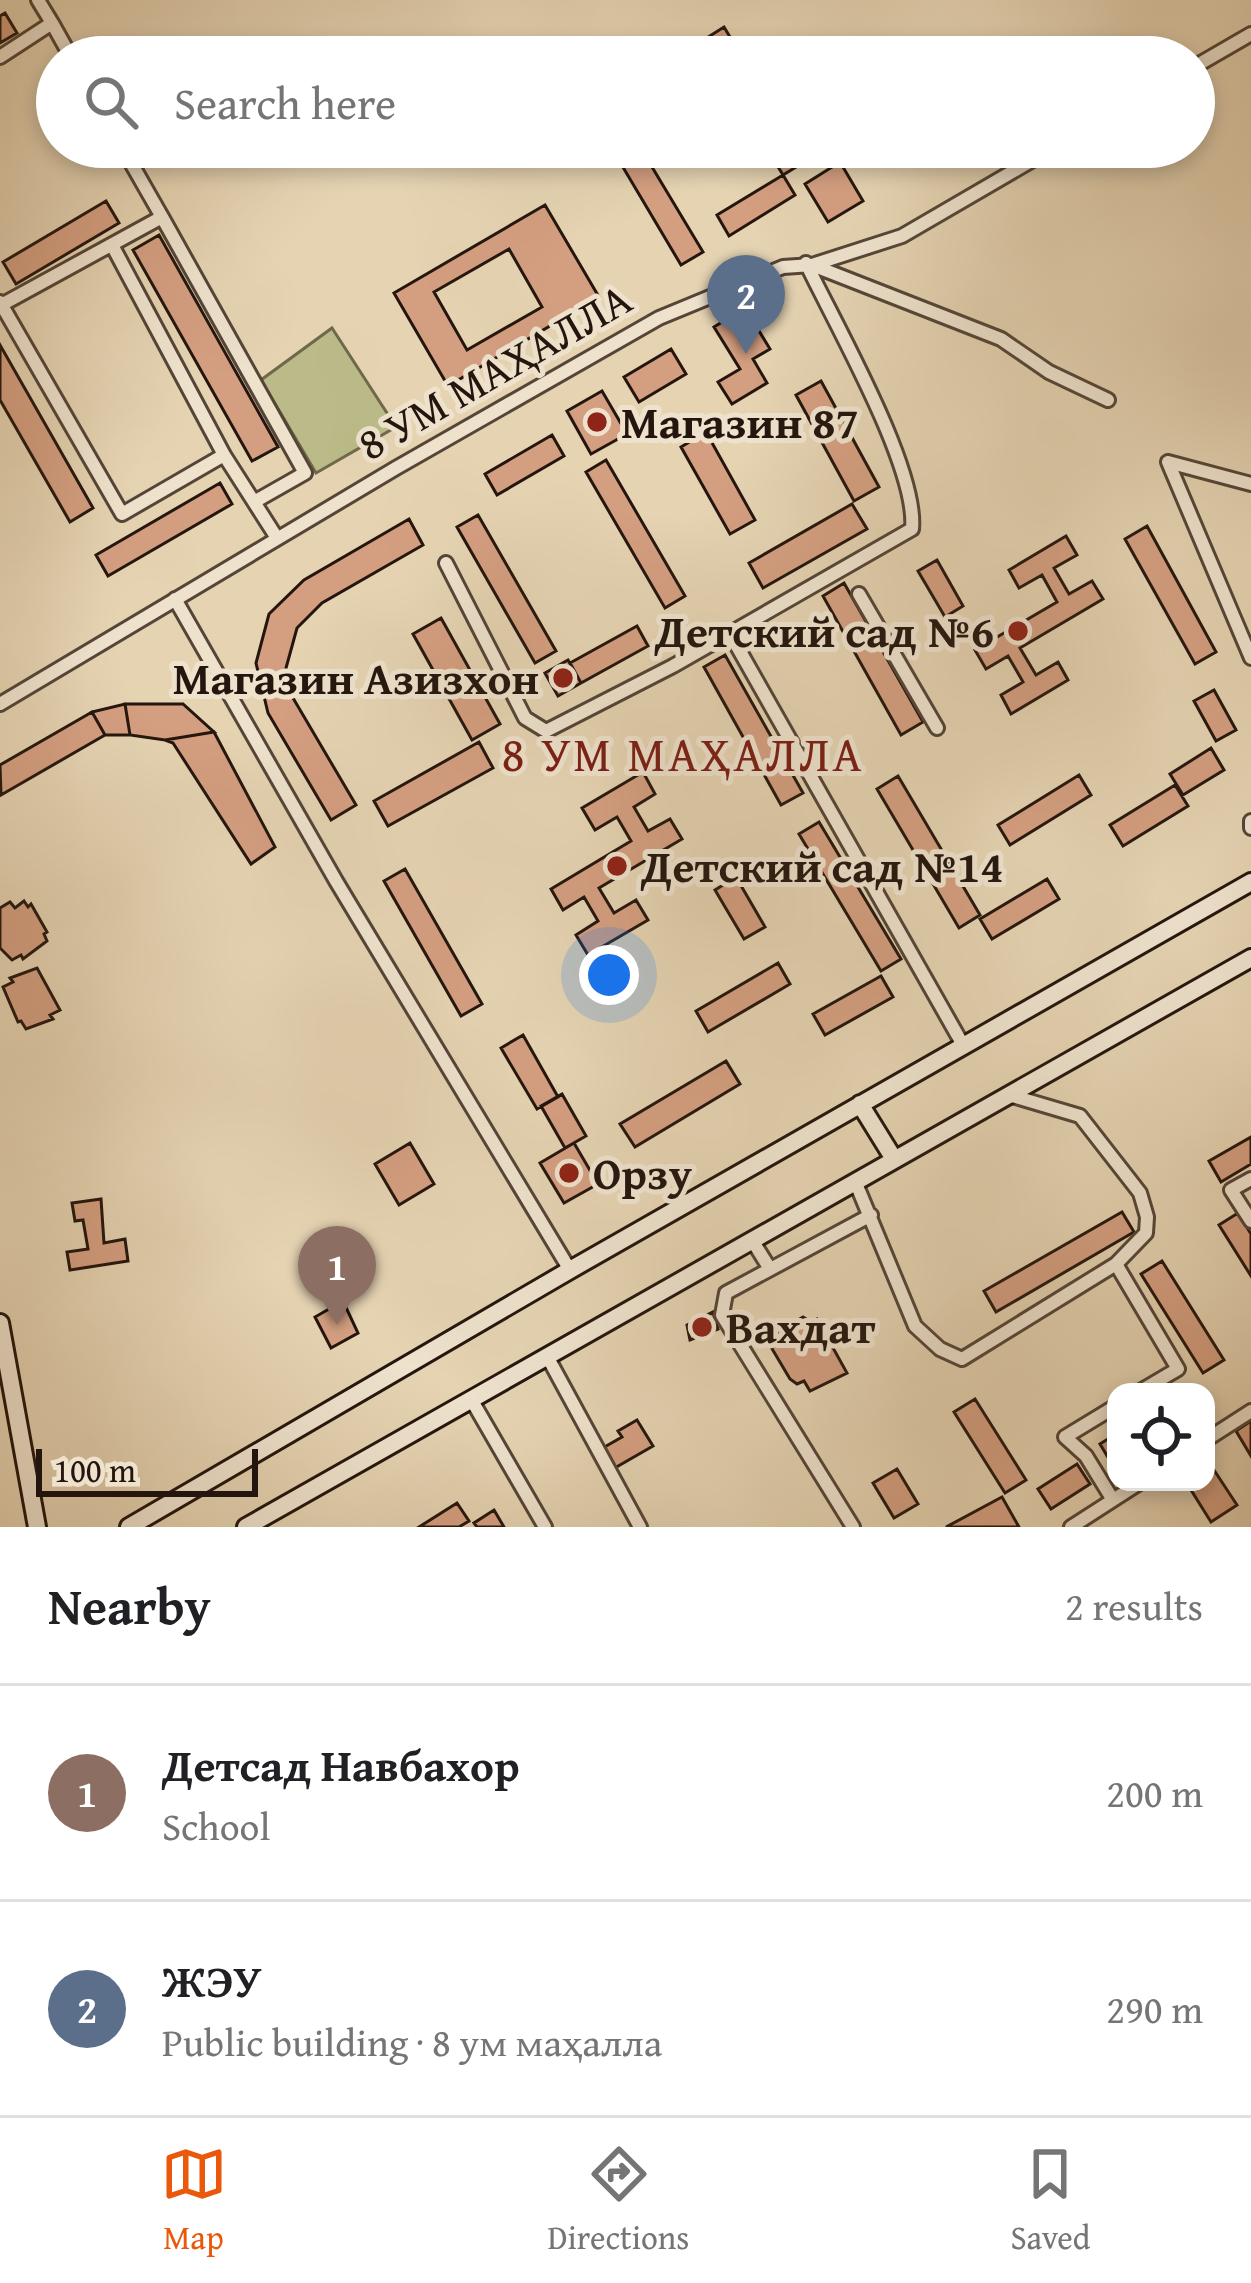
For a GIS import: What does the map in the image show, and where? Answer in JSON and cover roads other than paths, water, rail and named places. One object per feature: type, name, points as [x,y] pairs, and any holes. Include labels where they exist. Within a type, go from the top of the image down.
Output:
[{"type":"street","points":[[38,0],[59,36]]},
{"type":"street","points":[[0,57],[52,23]]},
{"type":"street","points":[[1215,55],[1251,34]]},
{"type":"street","points":[[134,168],[305,473],[254,502]]},
{"type":"street","name":"8 УМ МАҲАЛЛА","points":[[0,704],[659,318],[783,267],[809,264],[902,236],[1019,168]]},
{"type":"street","points":[[162,217],[2,303],[122,514],[224,455]]},
{"type":"street","points":[[112,245],[224,455],[277,538]]},
{"type":"street","points":[[809,264],[1000,339],[1049,372]]},
{"type":"street","points":[[446,563],[525,718],[546,731],[913,529],[911,490],[897,454],[809,264]]},
{"type":"street","points":[[1251,484],[1168,462],[1251,658]]},
{"type":"street","points":[[859,594],[937,728]]},
{"type":"street","points":[[175,599],[348,902],[569,1270]]},
{"type":"street","points":[[729,632],[963,1045]]},
{"type":"street","points":[[129,1527],[1251,882]]},
{"type":"street","points":[[246,1527],[1251,958]]},
{"type":"street","points":[[855,1181],[915,1326],[940,1348],[962,1359],[1116,1264],[1146,1233],[1148,1217],[1140,1192],[1080,1116],[1007,1094]]},
{"type":"street","points":[[860,1104],[893,1159]]},
{"type":"street","points":[[1251,1179],[1231,1190],[1251,1221]]},
{"type":"street","points":[[853,1527],[722,1315],[726,1293],[871,1215]]},
{"type":"street","points":[[752,1240],[770,1269]]},
{"type":"street","points":[[1116,1264],[1178,1369],[1154,1383]]},
{"type":"street","points":[[0,1323],[37,1527]]},
{"type":"street","points":[[547,1356],[640,1527]]},
{"type":"street","points":[[471,1399],[544,1527]]},
{"type":"street","points":[[1107,1411],[1065,1437],[1085,1456],[1107,1491]]},
{"type":"street","points":[[1215,1434],[1251,1411]]},
{"type":"street","points":[[1107,1491],[1113,1500]]},
{"type":"street","points":[[1071,1527],[1127,1491]]},
{"type":"place","name":"ЖЭУ","points":[[746,354]]},
{"type":"place","name":"Магазин 87","points":[[597,422]]},
{"type":"place","name":"Детский сад №6","points":[[1018,631]]},
{"type":"place","name":"Магазин Азизхон","points":[[563,678]]},
{"type":"place","name":"Детский сад №14","points":[[617,866]]},
{"type":"place","name":"Орзу","points":[[569,1173]]},
{"type":"place","name":"Детсад Навбахор","points":[[337,1325]]},
{"type":"place","name":"Вахдат","points":[[702,1327]]},
{"type":"district","name":"8 УМ МАҲАЛЛА","points":[[683,754]]}]
